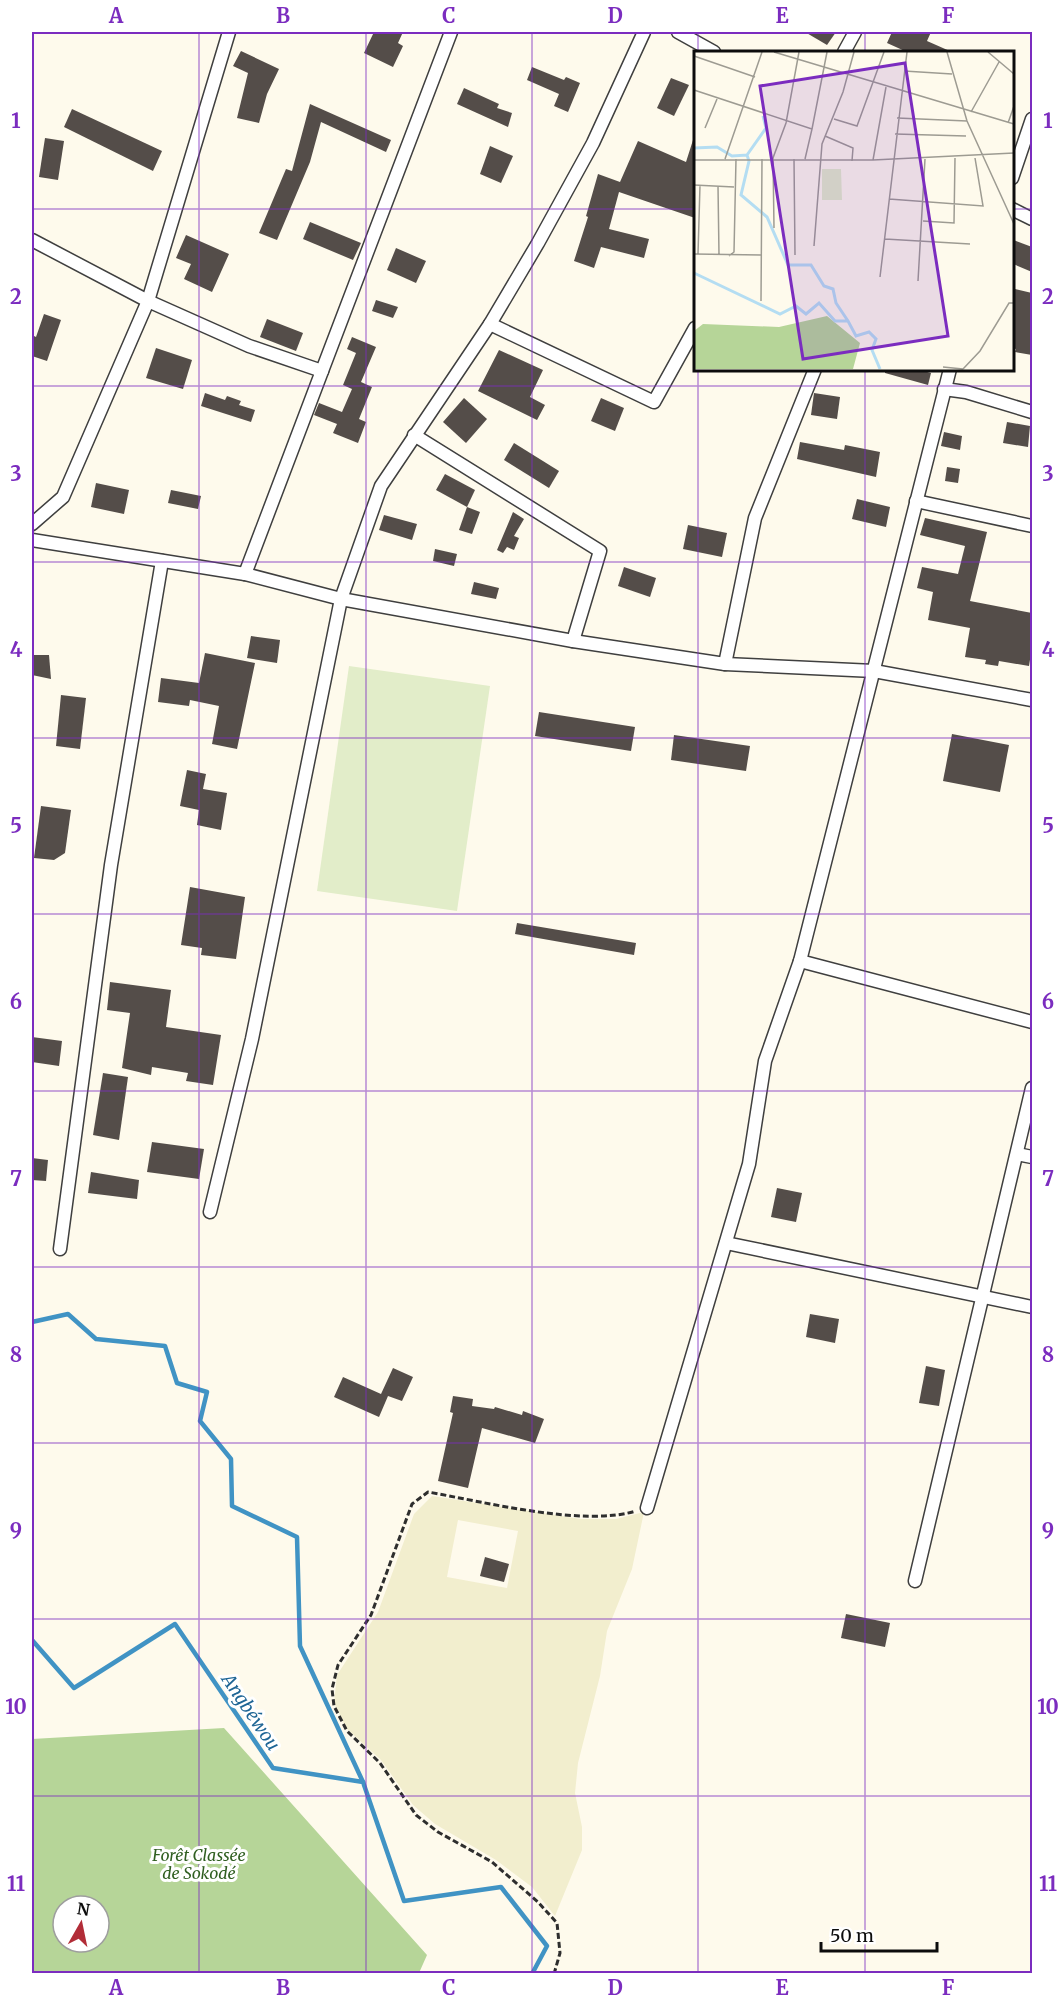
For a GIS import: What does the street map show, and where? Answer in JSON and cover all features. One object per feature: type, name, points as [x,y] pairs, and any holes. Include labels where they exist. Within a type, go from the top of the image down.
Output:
[{"type":"street","points":[[32,524],[63,497],[148,301],[229,32]]},
{"type":"street","points":[[245,574],[451,32]]},
{"type":"street","points":[[210,1212],[252,1039],[341,599],[381,486],[490,324],[593,143],[645,32]]},
{"type":"street","points":[[678,32],[712,51]]},
{"type":"street","points":[[845,51],[855,32]]},
{"type":"street","points":[[1013,172],[1032,119]]},
{"type":"street","points":[[1013,210],[1032,219]]},
{"type":"street","points":[[32,240],[148,301],[249,346],[322,371]]},
{"type":"street","points":[[490,324],[654,402],[694,330]]},
{"type":"street","points":[[725,664],[755,518],[815,370]]},
{"type":"street","points":[[647,1508],[749,1164],[765,1061],[800,961],[950,370]]},
{"type":"street","points":[[944,389],[966,392],[1032,412]]},
{"type":"street","points":[[414,435],[600,551],[573,641]]},
{"type":"street","points":[[916,501],[1032,526]]},
{"type":"street","points":[[32,540],[245,574],[341,599],[573,641],[725,664],[874,671],[1032,700]]},
{"type":"street","points":[[60,1249],[111,865],[162,561]]},
{"type":"street","points":[[800,961],[1032,1022]]},
{"type":"street","points":[[915,1581],[1032,1088]]},
{"type":"street","points":[[1017,1154],[1032,1157]]},
{"type":"street","points":[[726,1243],[1032,1307]]},
{"type":"path","points":[[554,1974],[560,1953],[556,1923],[538,1902],[492,1862],[438,1832],[416,1815],[380,1764],[347,1731],[334,1706],[332,1689],[338,1665],[371,1615],[412,1504],[428,1492],[578,1516],[617,1517],[647,1508]]},
{"type":"shaded area","points":[[432,1496],[581,1519],[616,1519],[644,1512],[632,1569],[607,1631],[600,1676],[578,1763],[575,1793],[582,1827],[582,1850],[555,1916],[532,1887],[496,1860],[435,1824],[413,1805],[381,1760],[346,1728],[334,1703],[337,1675],[378,1612],[414,1514]],"holes":[[[458,1520],[518,1531],[507,1588],[447,1577]]]},
{"type":"green space","points":[[349,666],[490,686],[457,911],[317,891]]},
{"type":"green space","name":"Forêt Classée de Sokodé","points":[[224,1728],[427,1955],[419,1973],[32,1973],[32,1739]]},
{"type":"building","points":[[374,32],[403,32],[398,43],[403,46],[393,67],[364,53]]},
{"type":"building","points":[[805,32],[836,32],[827,45]]},
{"type":"building","points":[[892,32],[931,32],[927,41],[950,51],[905,51],[887,43]]},
{"type":"building","points":[[241,51],[279,69],[267,94],[259,123],[237,118],[248,73],[233,66]]},
{"type":"building","points":[[532,67],[564,80],[566,77],[580,83],[568,112],[554,106],[559,94],[527,80]]},
{"type":"building","points":[[671,78],[689,85],[674,116],[657,108]]},
{"type":"building","points":[[464,88],[499,104],[497,108],[512,113],[508,127],[457,104]]},
{"type":"building","points":[[310,104],[391,140],[386,152],[321,122],[310,162],[277,240],[259,233],[286,169],[292,171]]},
{"type":"building","points":[[72,109],[162,151],[153,171],[64,127]]},
{"type":"building","points":[[45,138],[64,141],[58,180],[39,177]]},
{"type":"building","points":[[693,140],[694,218],[619,192],[609,229],[649,239],[644,258],[601,247],[594,268],[574,261],[598,174],[620,182],[638,141],[686,162]]},
{"type":"building","points":[[490,146],[513,156],[501,183],[480,174]]},
{"type":"building","points":[[310,222],[361,243],[353,260],[303,239]]},
{"type":"building","points":[[186,235],[229,254],[212,292],[184,279],[191,264],[176,258]]},
{"type":"building","points":[[1013,240],[1032,247],[1032,272],[1013,264]]},
{"type":"building","points":[[396,248],[426,261],[416,283],[387,270]]},
{"type":"building","points":[[1013,288],[1032,293],[1032,355],[1015,352],[1016,349],[1013,348]]},
{"type":"building","points":[[376,300],[398,307],[393,318],[372,311]]},
{"type":"building","points":[[44,314],[61,320],[47,361],[32,356],[32,335],[36,337]]},
{"type":"building","points":[[267,319],[303,333],[296,351],[260,337]]},
{"type":"building","points":[[352,337],[376,347],[361,382],[372,387],[359,419],[366,422],[358,443],[333,433],[337,424],[314,415],[319,403],[342,412],[352,389],[343,385],[356,353],[347,349]]},
{"type":"building","points":[[156,348],[192,360],[183,389],[146,378]]},
{"type":"building","points":[[499,350],[543,370],[530,397],[545,405],[537,420],[478,391]]},
{"type":"building","points":[[885,370],[920,370],[931,373],[928,385],[885,373]]},
{"type":"building","points":[[205,393],[225,400],[227,396],[241,401],[239,405],[255,410],[251,422],[201,406]]},
{"type":"building","points":[[814,393],[840,397],[837,419],[811,415]]},
{"type":"building","points":[[464,398],[487,419],[466,443],[443,422]]},
{"type":"building","points":[[601,398],[624,408],[615,431],[591,421]]},
{"type":"building","points":[[1007,422],[1030,426],[1028,447],[1003,443]]},
{"type":"building","points":[[944,432],[962,436],[960,450],[941,446]]},
{"type":"building","points":[[800,442],[844,450],[845,445],[880,452],[876,477],[797,459]]},
{"type":"building","points":[[514,443],[559,471],[549,488],[504,460]]},
{"type":"building","points":[[947,467],[960,469],[958,483],[945,481]]},
{"type":"building","points":[[445,474],[475,490],[467,507],[436,490]]},
{"type":"building","points":[[96,483],[129,490],[124,514],[91,507]]},
{"type":"building","points":[[171,490],[201,496],[198,509],[168,503]]},
{"type":"building","points":[[857,499],[890,507],[886,527],[852,519]]},
{"type":"building","points":[[467,507],[480,512],[472,534],[459,530]]},
{"type":"building","points":[[513,512],[524,519],[514,536],[519,538],[514,550],[507,547],[503,553],[497,550]]},
{"type":"building","points":[[384,515],[417,524],[412,540],[379,530]]},
{"type":"building","points":[[925,518],[987,532],[970,601],[1032,613],[1032,647],[1029,666],[999,661],[998,666],[985,664],[986,660],[965,657],[970,628],[928,620],[933,592],[917,588],[922,567],[958,574],[965,546],[920,535]]},
{"type":"building","points":[[688,525],[727,533],[722,557],[683,549]]},
{"type":"building","points":[[435,549],[457,554],[454,566],[433,561]]},
{"type":"building","points":[[624,567],[656,578],[650,597],[618,586]]},
{"type":"building","points":[[474,582],[499,588],[496,599],[471,594]]},
{"type":"building","points":[[251,636],[280,640],[277,663],[247,658]]},
{"type":"building","points":[[205,653],[255,663],[237,749],[212,744],[219,706],[190,700],[189,706],[158,702],[161,678],[199,683]]},
{"type":"building","points":[[32,655],[49,655],[51,679],[32,675]]},
{"type":"building","points":[[61,695],[86,698],[80,749],[56,746]]},
{"type":"building","points":[[539,712],[635,727],[631,751],[535,736]]},
{"type":"building","points":[[952,734],[1009,745],[1000,792],[943,781]]},
{"type":"building","points":[[674,735],[750,746],[746,771],[671,760]]},
{"type":"building","points":[[187,770],[206,774],[203,789],[227,793],[221,830],[197,825],[199,810],[180,806]]},
{"type":"building","points":[[41,806],[71,810],[65,853],[54,860],[34,858]]},
{"type":"building","points":[[190,887],[245,897],[236,959],[201,955],[202,948],[181,945]]},
{"type":"building","points":[[517,923],[636,943],[634,955],[515,934]]},
{"type":"building","points":[[110,982],[171,990],[166,1027],[221,1035],[213,1085],[186,1081],[188,1073],[152,1067],[151,1075],[122,1068],[130,1013],[107,1010]]},
{"type":"building","points":[[32,1037],[62,1041],[59,1066],[32,1062]]},
{"type":"building","points":[[103,1073],[128,1077],[119,1140],[93,1135]]},
{"type":"building","points":[[152,1142],[204,1149],[199,1179],[147,1172]]},
{"type":"building","points":[[32,1158],[48,1160],[46,1181],[32,1180]]},
{"type":"building","points":[[91,1172],[139,1180],[137,1199],[88,1193]]},
{"type":"building","points":[[777,1188],[802,1193],[796,1222],[771,1217]]},
{"type":"building","points":[[810,1314],[839,1319],[835,1343],[806,1337]]},
{"type":"building","points":[[926,1366],[945,1370],[939,1406],[919,1403]]},
{"type":"building","points":[[393,1368],[413,1377],[402,1401],[388,1396],[379,1417],[334,1397],[343,1377],[381,1394]]},
{"type":"building","points":[[453,1396],[473,1399],[472,1406],[494,1409],[495,1407],[522,1415],[523,1411],[544,1419],[535,1443],[482,1428],[468,1488],[438,1481],[453,1413],[450,1412]]},
{"type":"building","points":[[485,1557],[509,1564],[504,1582],[480,1576]]},
{"type":"building","points":[[846,1614],[890,1623],[885,1647],[841,1638]]},
{"type":"waterway","points":[[32,1322],[68,1314],[96,1339],[165,1346],[177,1383],[207,1392],[200,1421],[231,1459],[232,1506],[297,1537],[300,1646],[363,1782]]},
{"type":"waterway","name":"Angbéwou","points":[[32,1640],[74,1688],[175,1624],[273,1768],[363,1782],[404,1901],[501,1887],[547,1946],[532,1974]]}]
